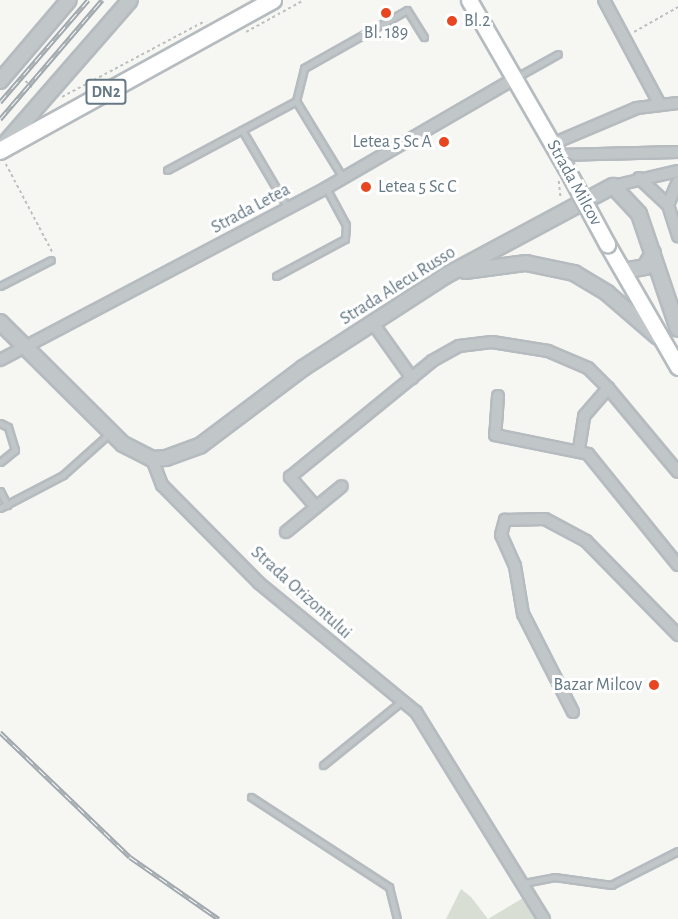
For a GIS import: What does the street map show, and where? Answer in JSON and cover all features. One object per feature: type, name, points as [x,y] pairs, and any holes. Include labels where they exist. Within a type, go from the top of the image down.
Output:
[{"type":"main road","name":"DN2","points":[[1,153],[211,26],[273,0]]},
{"type":"main road","name":"Strada Milcov","points":[[471,1],[678,367]]},
{"type":"street","points":[[0,81],[69,0]]},
{"type":"street","points":[[1,153],[49,100],[130,0]]},
{"type":"street","points":[[604,0],[659,104]]},
{"type":"street","name":"Strada Letea","points":[[0,360],[326,188],[514,79]]},
{"type":"street","points":[[558,155],[659,104],[678,103]]},
{"type":"street","points":[[558,155],[678,152]]},
{"type":"street","name":"Strada Alecu Russo","points":[[152,459],[201,445],[372,322],[446,276],[613,186],[639,178],[678,171]]},
{"type":"street","points":[[639,178],[668,205],[678,236]]},
{"type":"street","points":[[668,205],[678,182]]},
{"type":"street","points":[[613,186],[633,202],[653,253],[678,329]]},
{"type":"street","points":[[623,271],[645,267],[653,253]]},
{"type":"street","points":[[446,276],[505,263],[574,273],[607,292],[664,343]]},
{"type":"street","points":[[0,322],[110,434],[152,459]]},
{"type":"street","points":[[372,322],[412,378]]},
{"type":"street","points":[[316,507],[290,477],[412,378],[452,349],[492,342],[567,357],[608,388],[678,472]]},
{"type":"street","points":[[579,449],[584,416],[608,388]]},
{"type":"street","points":[[498,396],[495,435],[579,449],[597,462],[678,565]]},
{"type":"street","name":"Strada Orizontului","points":[[152,459],[162,485],[259,583],[404,700],[434,739],[544,919]]},
{"type":"street","points":[[286,532],[342,486]]},
{"type":"street","points":[[573,712],[523,614],[515,566],[501,535],[505,520],[545,519],[586,541],[678,635]]},
{"type":"lane","points":[[343,178],[296,101],[304,68],[406,10],[424,37]]},
{"type":"lane","points":[[514,79],[558,54]]},
{"type":"lane","points":[[166,171],[296,101]]},
{"type":"lane","points":[[242,130],[288,208]]},
{"type":"lane","points":[[276,276],[345,239],[346,225],[326,188]]},
{"type":"lane","points":[[0,286],[51,260]]},
{"type":"lane","points":[[0,423],[8,427],[15,450],[0,462]]},
{"type":"lane","points":[[0,508],[63,475],[110,434]]},
{"type":"lane","points":[[0,491],[7,505]]},
{"type":"lane","points":[[323,765],[404,700]]},
{"type":"lane","points":[[251,797],[389,887],[398,919]]},
{"type":"lane","points":[[524,883],[547,877],[611,885],[678,851]]},
{"type":"path","points":[[624,38],[678,7]]},
{"type":"path","points":[[11,68],[49,100],[211,26]]},
{"type":"path","points":[[1,153],[54,255],[51,260]]},
{"type":"path","points":[[558,182],[561,198]]},
{"type":"shaded area","points":[[461,889],[471,897],[488,919],[446,919]]},
{"type":"shaded area","points":[[528,895],[541,919],[488,919]]},
{"type":"railway","points":[[0,102],[88,0]]},
{"type":"railway","points":[[0,119],[102,0]]},
{"type":"railway","points":[[0,732],[130,857],[219,919]]},
{"type":"place","name":"Bl. 189","points":[[386,13]]},
{"type":"place","name":"Bl.2","points":[[452,21]]},
{"type":"place","name":"Letea 5 Sc A","points":[[444,142]]},
{"type":"place","name":"Letea 5 Sc C","points":[[366,187]]},
{"type":"place","name":"Bazar Milcov","points":[[654,685]]}]
